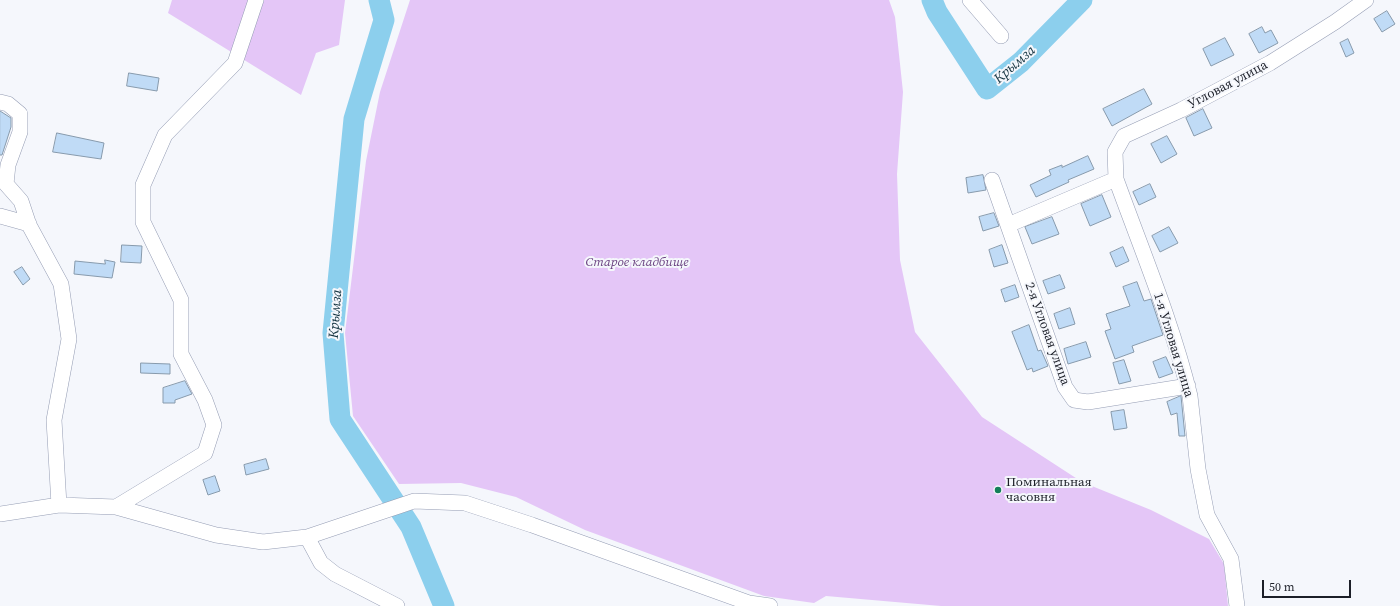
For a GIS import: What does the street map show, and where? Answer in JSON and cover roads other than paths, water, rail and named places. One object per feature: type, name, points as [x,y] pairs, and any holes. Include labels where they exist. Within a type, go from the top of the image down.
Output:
[{"type":"street","points":[[116,507],[205,453],[214,425],[205,400],[181,354],[181,300],[143,222],[143,185],[165,135],[236,63],[256,0]]},
{"type":"street","points":[[970,0],[1001,36]]},
{"type":"street","name":"Угловая улица","points":[[1116,179],[1115,152],[1124,136],[1181,110],[1270,63],[1335,22],[1366,0]]},
{"type":"street","points":[[0,102],[8,104],[20,114],[20,132],[8,165],[6,184],[21,200],[29,224],[61,284],[69,339],[54,420],[59,505]]},
{"type":"street","points":[[1008,225],[1116,179]]},
{"type":"street","name":"1-я Угловая улица","points":[[1116,179],[1176,347],[1188,386],[1198,469],[1207,515],[1231,559],[1237,606]]},
{"type":"street","name":"2-я Угловая улица","points":[[992,180],[1065,388],[1074,400],[1088,402],[1188,386]]},
{"type":"street","points":[[0,216],[29,224]]},
{"type":"street","points":[[0,514],[59,505],[116,507],[216,535],[263,542],[306,537],[414,501],[465,503],[532,525],[750,603],[770,606]]},
{"type":"street","points":[[306,537],[321,563],[335,574],[397,606]]},
{"type":"waterway","name":"Крымза","points":[[379,0],[384,20],[354,119],[333,333],[340,419],[411,527],[444,606]]},
{"type":"waterway","name":"Крымза","points":[[932,0],[937,12],[987,89],[1021,62],[1082,0]]},
{"type":"place","name":"Поминальная часовня","points":[[998,490]]},
{"type":"park label","name":"Старое кладбище","points":[[637,263]]}]
